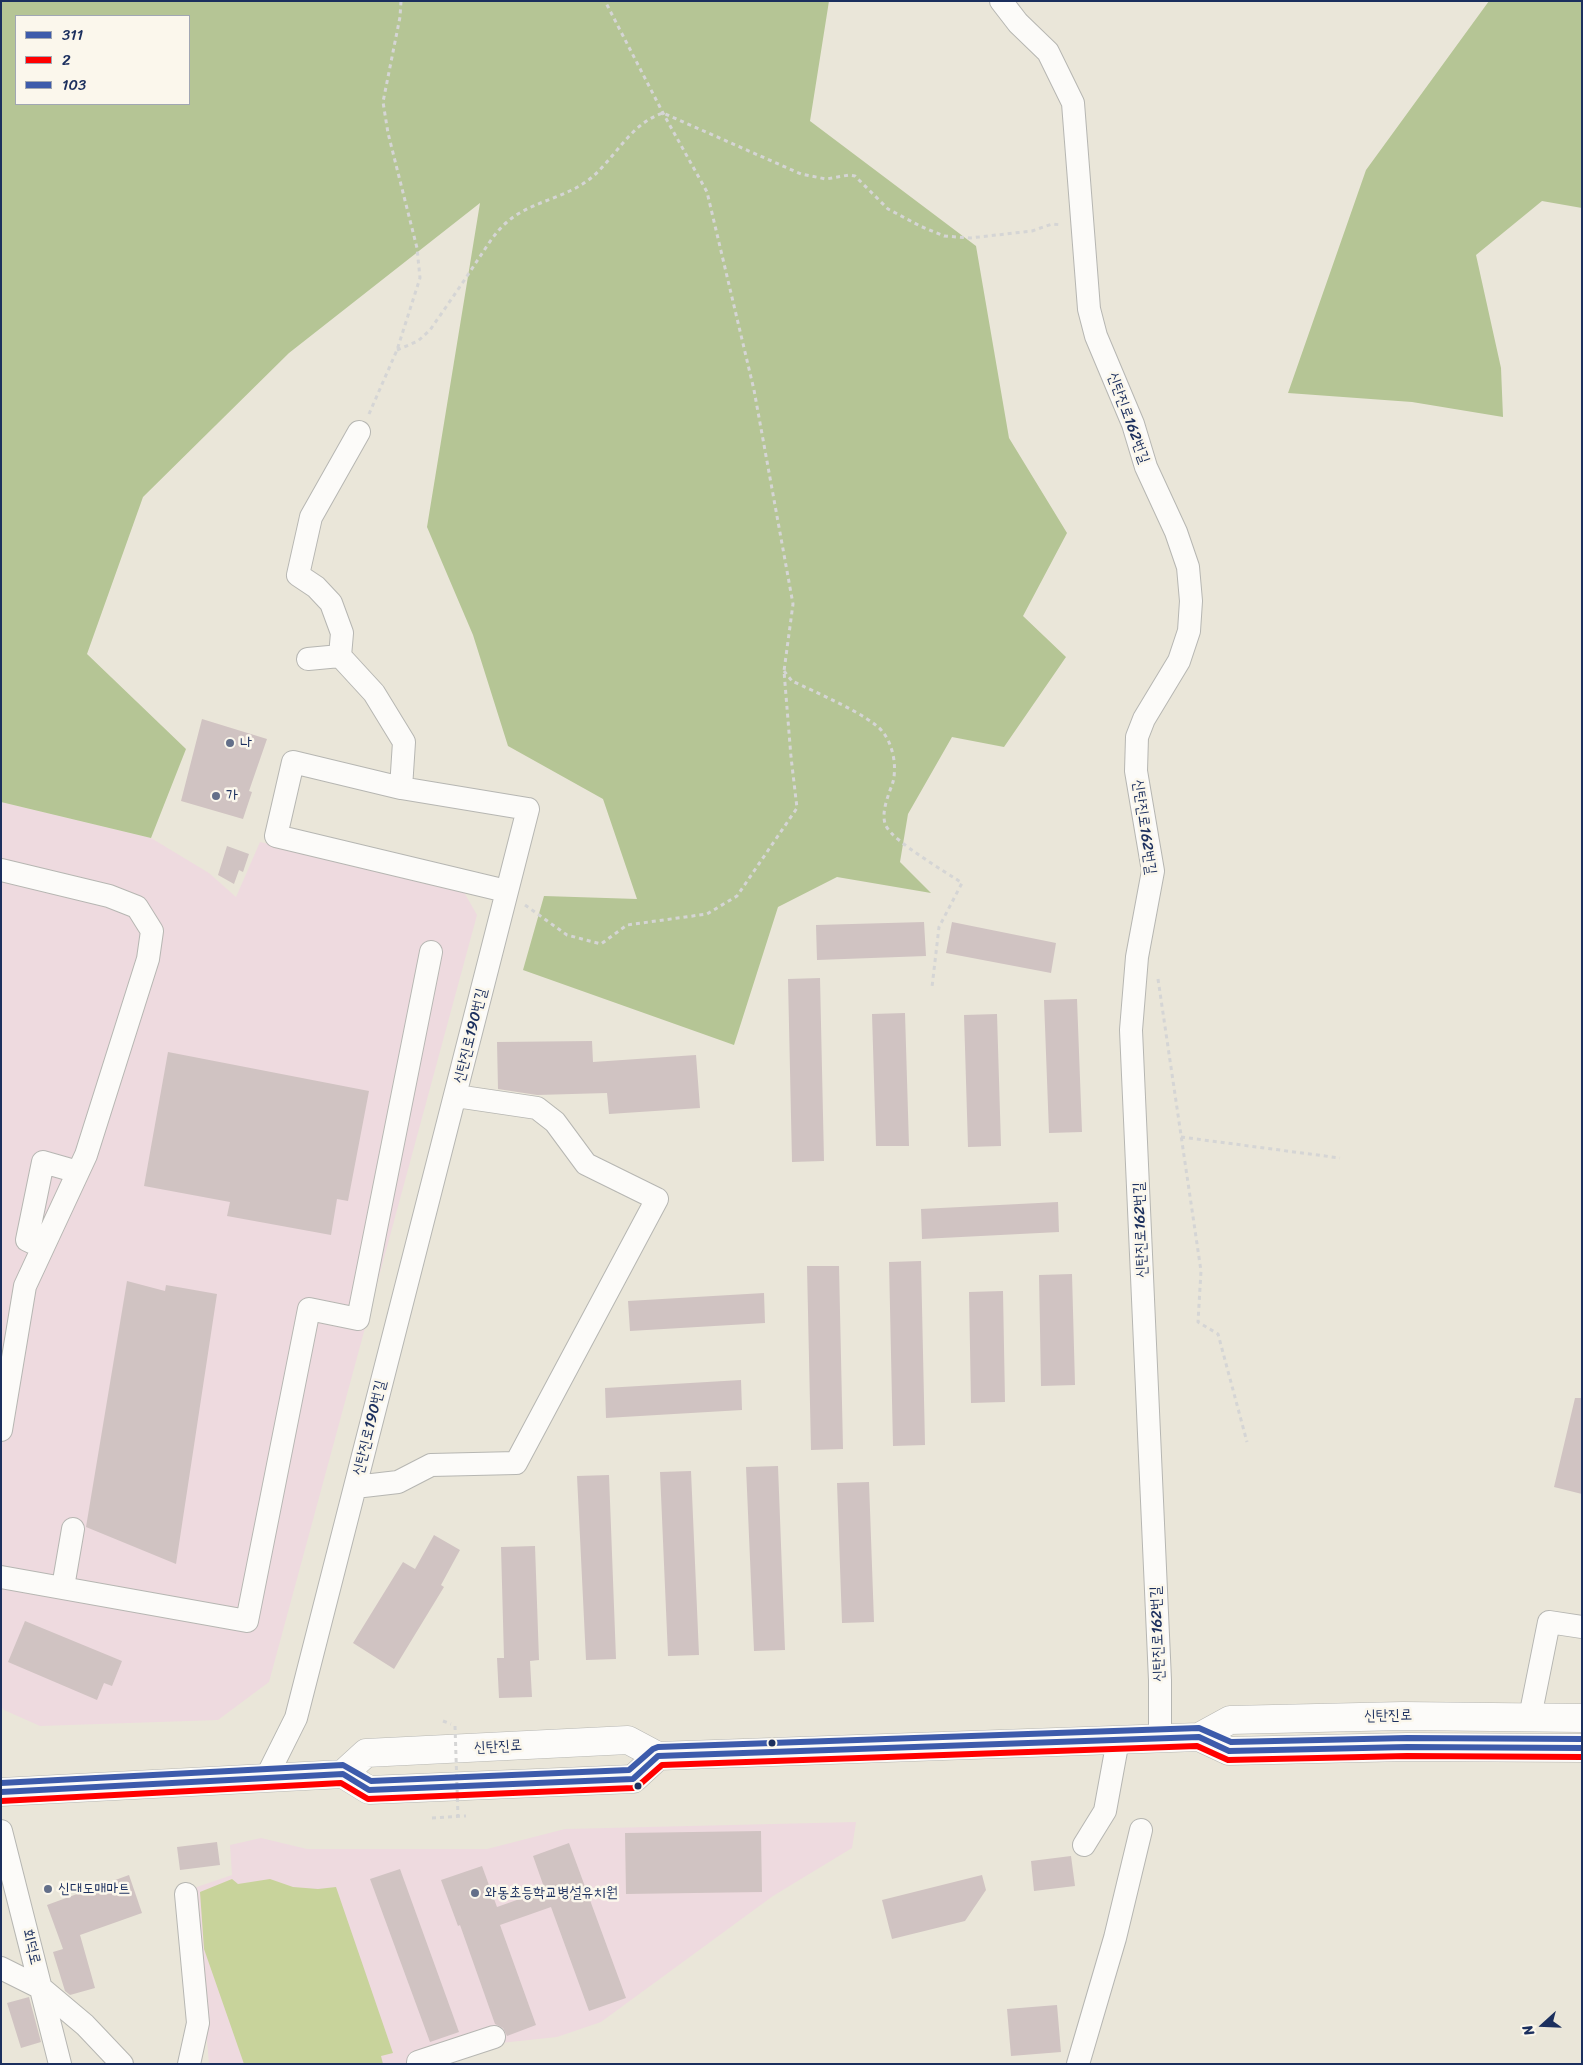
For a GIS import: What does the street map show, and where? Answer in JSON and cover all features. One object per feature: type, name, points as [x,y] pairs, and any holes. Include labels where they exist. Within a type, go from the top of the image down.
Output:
[{"type":"main road","name":"신탄진로","points":[[1199,1737],[1230,1720],[1403,1716],[1582,1718]]},
{"type":"main road","name":"신탄진로","points":[[343,1774],[366,1753],[628,1740],[658,1756],[1199,1737],[1229,1751],[1407,1747],[1582,1748]]},
{"type":"main road","points":[[1,1792],[343,1774],[369,1790],[633,1779],[658,1756]]},
{"type":"street","name":"신탄진로162번길","points":[[1001,1],[1018,23],[1048,52],[1073,103],[1089,309],[1096,336],[1134,424],[1146,467],[1176,532],[1188,567],[1191,601],[1189,631],[1179,661],[1144,719],[1137,737],[1136,771],[1153,871],[1136,957],[1131,1030],[1160,1670],[1160,1738]]},
{"type":"street","points":[[359,432],[311,517],[298,575],[316,587],[331,603],[342,633],[340,656],[374,693],[404,742],[401,788],[293,762],[276,836],[506,891]]},
{"type":"street","points":[[308,659],[340,656]]},
{"type":"street","name":"신탄진로190번길","points":[[266,1778],[296,1718],[528,809],[401,788]]},
{"type":"street","points":[[1,870],[109,896],[136,907],[152,931],[145,968],[86,1155],[25,1286],[1,1430]]},
{"type":"street","points":[[1,1577],[247,1622],[309,1310],[358,1319],[431,952]]},
{"type":"street","points":[[355,1487],[398,1482],[431,1465],[516,1463],[657,1199],[586,1164],[555,1122],[536,1108],[456,1096]]},
{"type":"street","points":[[42,1247],[27,1240],[43,1162],[78,1172]]},
{"type":"street","points":[[63,1587],[73,1529]]},
{"type":"street","points":[[1530,1717],[1549,1622],[1582,1627]]},
{"type":"street","points":[[1084,1845],[1105,1811],[1118,1740]]},
{"type":"street","points":[[1078,2064],[1115,1938],[1141,1830]]},
{"type":"street","name":"회덕로","points":[[1,1831],[60,2064]]},
{"type":"street","points":[[186,1894],[198,2023],[189,2064]]},
{"type":"street","points":[[1,1968],[41,1988],[85,2025],[122,2064]]},
{"type":"street","points":[[418,2064],[418,2062],[494,2037]]},
{"type":"path","points":[[359,432],[374,406],[397,350],[418,291],[421,269],[383,102],[400,17],[401,1]]},
{"type":"path","points":[[506,891],[567,935],[601,944],[627,925],[707,914],[737,896],[797,808],[784,671],[793,604],[754,390],[708,192],[605,1]]},
{"type":"path","points":[[397,350],[418,341],[430,330],[493,238],[507,222],[522,212],[589,179],[601,168],[635,128],[653,117],[664,113],[801,174],[826,179],[849,175],[855,176],[888,210],[944,236],[970,238],[1032,231],[1052,224],[1068,225],[1081,220]]},
{"type":"path","points":[[784,671],[792,681],[866,718],[883,731],[890,745],[894,765],[894,778],[884,812],[886,826],[900,840],[962,883],[939,927],[932,987]]},
{"type":"path","points":[[1157,974],[1201,1271],[1198,1322],[1218,1334],[1247,1442]]},
{"type":"path","points":[[1182,1137],[1340,1158]]},
{"type":"path","points":[[455,1726],[458,1817]]},
{"type":"path","points":[[432,1818],[466,1816]]},
{"type":"shaded area","points":[[1,802],[151,838],[209,873],[236,897],[260,842],[460,885],[477,915],[269,1682],[218,1720],[40,1726],[1,1707]]},
{"type":"shaded area","points":[[856,1822],[852,1848],[773,1896],[601,2022],[557,2037],[500,2043],[447,2064],[209,2064],[194,1888],[232,1875],[230,1845],[261,1838],[307,1849],[487,1849],[565,1829]]},
{"type":"green space","points":[[1,1],[829,1],[810,121],[976,246],[1009,438],[1067,533],[1023,616],[1066,657],[1004,747],[952,737],[908,814],[900,862],[931,893],[837,877],[778,907],[734,1045],[523,970],[544,896],[637,899],[603,799],[508,746],[473,635],[427,527],[480,203],[289,353],[143,497],[87,654],[186,749],[151,838],[1,802]]},
{"type":"green space","points":[[1489,1],[1582,1],[1582,208],[1542,201],[1476,255],[1501,368],[1503,417],[1412,402],[1288,393],[1366,170]]},
{"type":"green space","points":[[232,1879],[238,1884],[270,1879],[293,1887],[318,1889],[336,1887],[393,2053],[381,2056],[383,2064],[244,2064],[204,1949],[200,1892]]},
{"type":"building","points":[[202,719],[267,739],[249,791],[252,792],[243,819],[181,801]]},
{"type":"building","points":[[227,846],[249,854],[243,872],[239,870],[234,884],[218,875]]},
{"type":"building","points":[[924,922],[926,956],[817,960],[816,925]]},
{"type":"building","points":[[952,922],[1056,943],[1051,973],[946,953]]},
{"type":"building","points":[[820,978],[824,1161],[792,1162],[788,979]]},
{"type":"building","points":[[1077,999],[1082,1132],[1049,1133],[1044,1000]]},
{"type":"building","points":[[905,1013],[909,1146],[876,1146],[872,1014]]},
{"type":"building","points":[[997,1014],[1001,1146],[968,1147],[964,1015]]},
{"type":"building","points":[[592,1041],[593,1062],[696,1055],[700,1108],[609,1114],[607,1093],[537,1095],[498,1089],[497,1042]]},
{"type":"building","points":[[168,1052],[369,1091],[348,1201],[337,1199],[331,1235],[227,1216],[230,1202],[144,1186]]},
{"type":"building","points":[[1058,1202],[1059,1232],[922,1239],[921,1209]]},
{"type":"building","points":[[921,1261],[925,1445],[893,1446],[889,1262]]},
{"type":"building","points":[[807,1266],[839,1266],[843,1449],[811,1450]]},
{"type":"building","points":[[1072,1274],[1075,1385],[1041,1386],[1039,1275]]},
{"type":"building","points":[[127,1281],[165,1291],[166,1285],[217,1294],[176,1564],[86,1527]]},
{"type":"building","points":[[1003,1291],[1005,1402],[971,1403],[969,1292]]},
{"type":"building","points":[[764,1293],[765,1323],[630,1331],[628,1301]]},
{"type":"building","points":[[741,1380],[742,1410],[606,1418],[605,1388]]},
{"type":"building","points":[[1575,1398],[1582,1398],[1582,1494],[1554,1487]]},
{"type":"building","points":[[778,1466],[785,1650],[754,1651],[746,1467]]},
{"type":"building","points":[[691,1471],[699,1655],[668,1656],[660,1472]]},
{"type":"building","points":[[609,1475],[616,1659],[586,1660],[577,1476]]},
{"type":"building","points":[[869,1482],[874,1622],[842,1623],[837,1483]]},
{"type":"building","points":[[434,1535],[460,1550],[441,1585],[444,1587],[394,1669],[353,1643],[403,1562],[415,1569]]},
{"type":"building","points":[[535,1546],[539,1660],[530,1661],[532,1697],[499,1698],[497,1658],[504,1658],[501,1547]]},
{"type":"building","points":[[25,1621],[122,1661],[112,1686],[104,1683],[97,1700],[8,1662]]},
{"type":"building","points":[[761,1831],[762,1892],[626,1894],[625,1833]]},
{"type":"building","points":[[217,1842],[220,1865],[180,1870],[177,1847]]},
{"type":"building","points":[[569,1843],[626,1998],[589,2011],[551,1907],[500,1925],[536,2025],[507,2036],[503,2028],[495,2024],[460,1925],[458,1926],[441,1880],[482,1866],[497,1907],[545,1890],[533,1856]]},
{"type":"building","points":[[1071,1856],[1075,1886],[1034,1891],[1031,1861]]},
{"type":"building","points":[[400,1869],[459,2032],[430,2042],[370,1879]]},
{"type":"building","points":[[129,1875],[142,1913],[80,1935],[95,1988],[70,1995],[65,1991],[53,1952],[63,1949],[47,1905]]},
{"type":"building","points":[[982,1875],[986,1890],[965,1921],[892,1939],[882,1900]]},
{"type":"building","points":[[29,1997],[41,2042],[21,2048],[7,2003]]},
{"type":"building","points":[[1057,2005],[1061,2052],[1011,2056],[1007,2009]]},
{"type":"transit line","name":"103","points":[[1,1783],[343,1765],[371,1781],[629,1770],[653,1749],[658,1747],[1199,1728],[1231,1742],[1407,1738],[1582,1739]]},
{"type":"transit line","name":"311","points":[[1,1792],[343,1774],[369,1790],[633,1779],[658,1756],[1199,1737],[1229,1751],[1407,1747],[1582,1748]]},
{"type":"transit line","name":"2","points":[[1,1801],[341,1783],[368,1799],[633,1788],[638,1786],[662,1765],[1197,1746],[1228,1760],[1407,1756],[1582,1757]]},
{"type":"place","name":"나","points":[[230,743]]},
{"type":"place","name":"가","points":[[216,796]]},
{"type":"place","name":"신대도매마트","points":[[48,1889]]},
{"type":"place","name":"와동초등학교병설유치원","points":[[475,1893]]}]
